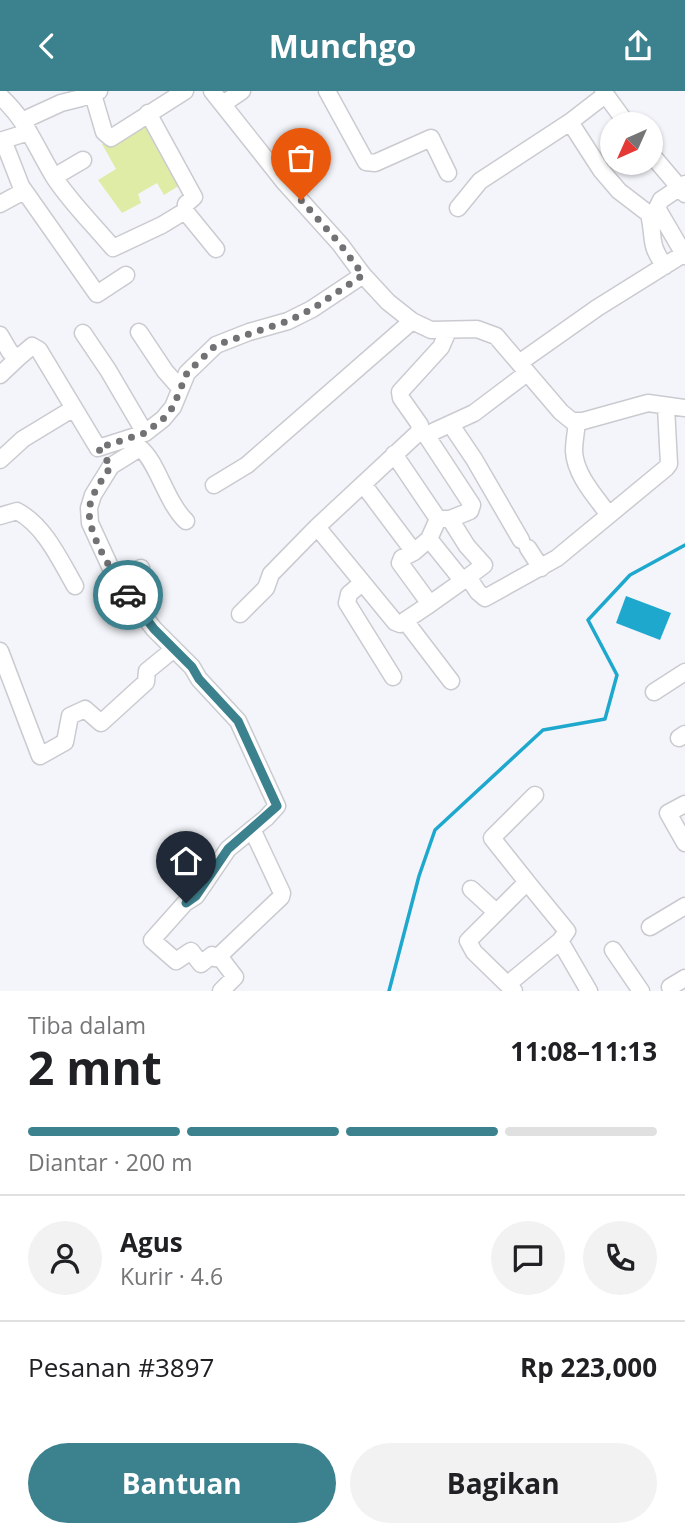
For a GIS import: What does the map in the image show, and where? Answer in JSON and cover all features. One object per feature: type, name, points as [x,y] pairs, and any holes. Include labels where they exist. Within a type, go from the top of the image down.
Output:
[{"type":"street","points":[[126,275],[97,294],[24,191],[2,135],[26,126],[61,103],[94,92],[107,136],[115,136],[185,91]]},
{"type":"street","points":[[212,91],[363,275],[388,302],[412,321],[431,330],[477,329],[491,333],[502,341],[567,418],[577,422],[648,403],[685,408]]},
{"type":"street","points":[[223,104],[242,91]]},
{"type":"street","points":[[327,91],[366,162],[374,163],[431,138],[448,173]]},
{"type":"street","points":[[458,208],[481,181],[570,122],[604,93],[618,112]]},
{"type":"street","points":[[2,98],[26,126],[54,177],[74,205],[113,248],[185,211]]},
{"type":"street","points":[[148,113],[194,195],[184,207],[185,211],[216,249]]},
{"type":"street","points":[[570,122],[601,170],[619,191],[649,214],[651,243],[665,265]]},
{"type":"street","points":[[54,177],[83,160]]},
{"type":"street","points":[[240,614],[266,588],[271,574],[394,454],[422,434],[451,425],[489,404],[523,368],[578,321],[684,254],[657,208],[661,200],[684,189],[663,167]]},
{"type":"street","points":[[0,204],[24,191]]},
{"type":"street","points":[[98,448],[145,433],[163,419],[173,407],[179,387],[192,366],[216,345],[288,321],[312,309],[363,275]]},
{"type":"street","points":[[214,485],[247,465],[412,321]]},
{"type":"street","points":[[430,604],[400,563],[402,558],[414,552],[444,519],[470,511],[472,505],[422,434],[420,425],[401,398],[400,392],[441,347],[449,331]]},
{"type":"street","points":[[139,332],[179,387]]},
{"type":"street","points":[[83,333],[145,433]]},
{"type":"street","points":[[0,335],[10,352],[18,358]]},
{"type":"street","points":[[0,375],[32,346],[39,350],[111,466]]},
{"type":"street","points":[[429,538],[485,598],[541,568],[557,558],[669,464],[666,407]]},
{"type":"street","points":[[0,460],[23,439],[74,408]]},
{"type":"street","points":[[577,422],[574,452],[576,461],[587,486],[609,515]]},
{"type":"street","points":[[451,425],[541,568]]},
{"type":"street","points":[[186,521],[168,497],[140,448],[111,466],[93,495],[89,508],[90,523],[119,581],[154,629],[192,667],[199,679],[238,721],[277,806],[228,849],[196,896],[186,903],[152,940],[176,961],[191,951],[201,964],[212,955],[215,958],[219,956],[281,897],[282,893],[252,829]]},
{"type":"street","points":[[317,527],[391,619],[400,624],[484,565],[394,454]]},
{"type":"street","points":[[363,484],[414,552]]},
{"type":"street","points":[[0,516],[17,512],[27,517],[56,553],[75,586]]},
{"type":"street","points":[[119,581],[141,568]]},
{"type":"street","points":[[362,583],[349,594],[348,605],[393,677]]},
{"type":"street","points":[[406,622],[451,681]]},
{"type":"street","points":[[0,651],[4,670],[40,756],[65,742],[70,716],[85,709],[101,723],[146,682],[147,671],[174,649]]},
{"type":"street","points":[[654,692],[685,672]]},
{"type":"street","points":[[527,883],[469,939],[468,944],[511,987],[560,941],[566,928],[492,838],[535,795]]},
{"type":"street","points":[[685,804],[668,813],[685,843]]},
{"type":"street","points":[[471,889],[496,912]]},
{"type":"street","points":[[650,927],[685,906]]},
{"type":"street","points":[[560,941],[589,991]]},
{"type":"street","points":[[613,950],[641,991]]},
{"type":"street","points":[[219,956],[235,977],[221,991]]},
{"type":"street","points":[[670,986],[685,978]]},
{"type":"green space","points":[[151,116],[188,180],[164,195],[157,183],[138,194],[141,203],[122,213],[98,180],[116,169],[102,144]]},
{"type":"water","points":[[626,596],[671,613],[660,640],[616,623]]},
{"type":"waterway","points":[[389,991],[419,876],[435,830],[543,730],[605,719],[617,675],[588,620],[630,575],[685,545]]},
{"type":"way so far","points":[[128,595],[113,573],[90,523],[89,508],[93,495],[111,466],[98,448],[145,433],[163,419],[173,407],[179,387],[192,366],[220,342],[288,321],[312,309],[363,275],[301,200]]},
{"type":"route","points":[[128,595],[154,629],[192,667],[199,679],[238,721],[277,806],[228,849],[196,896],[186,903]]}]
